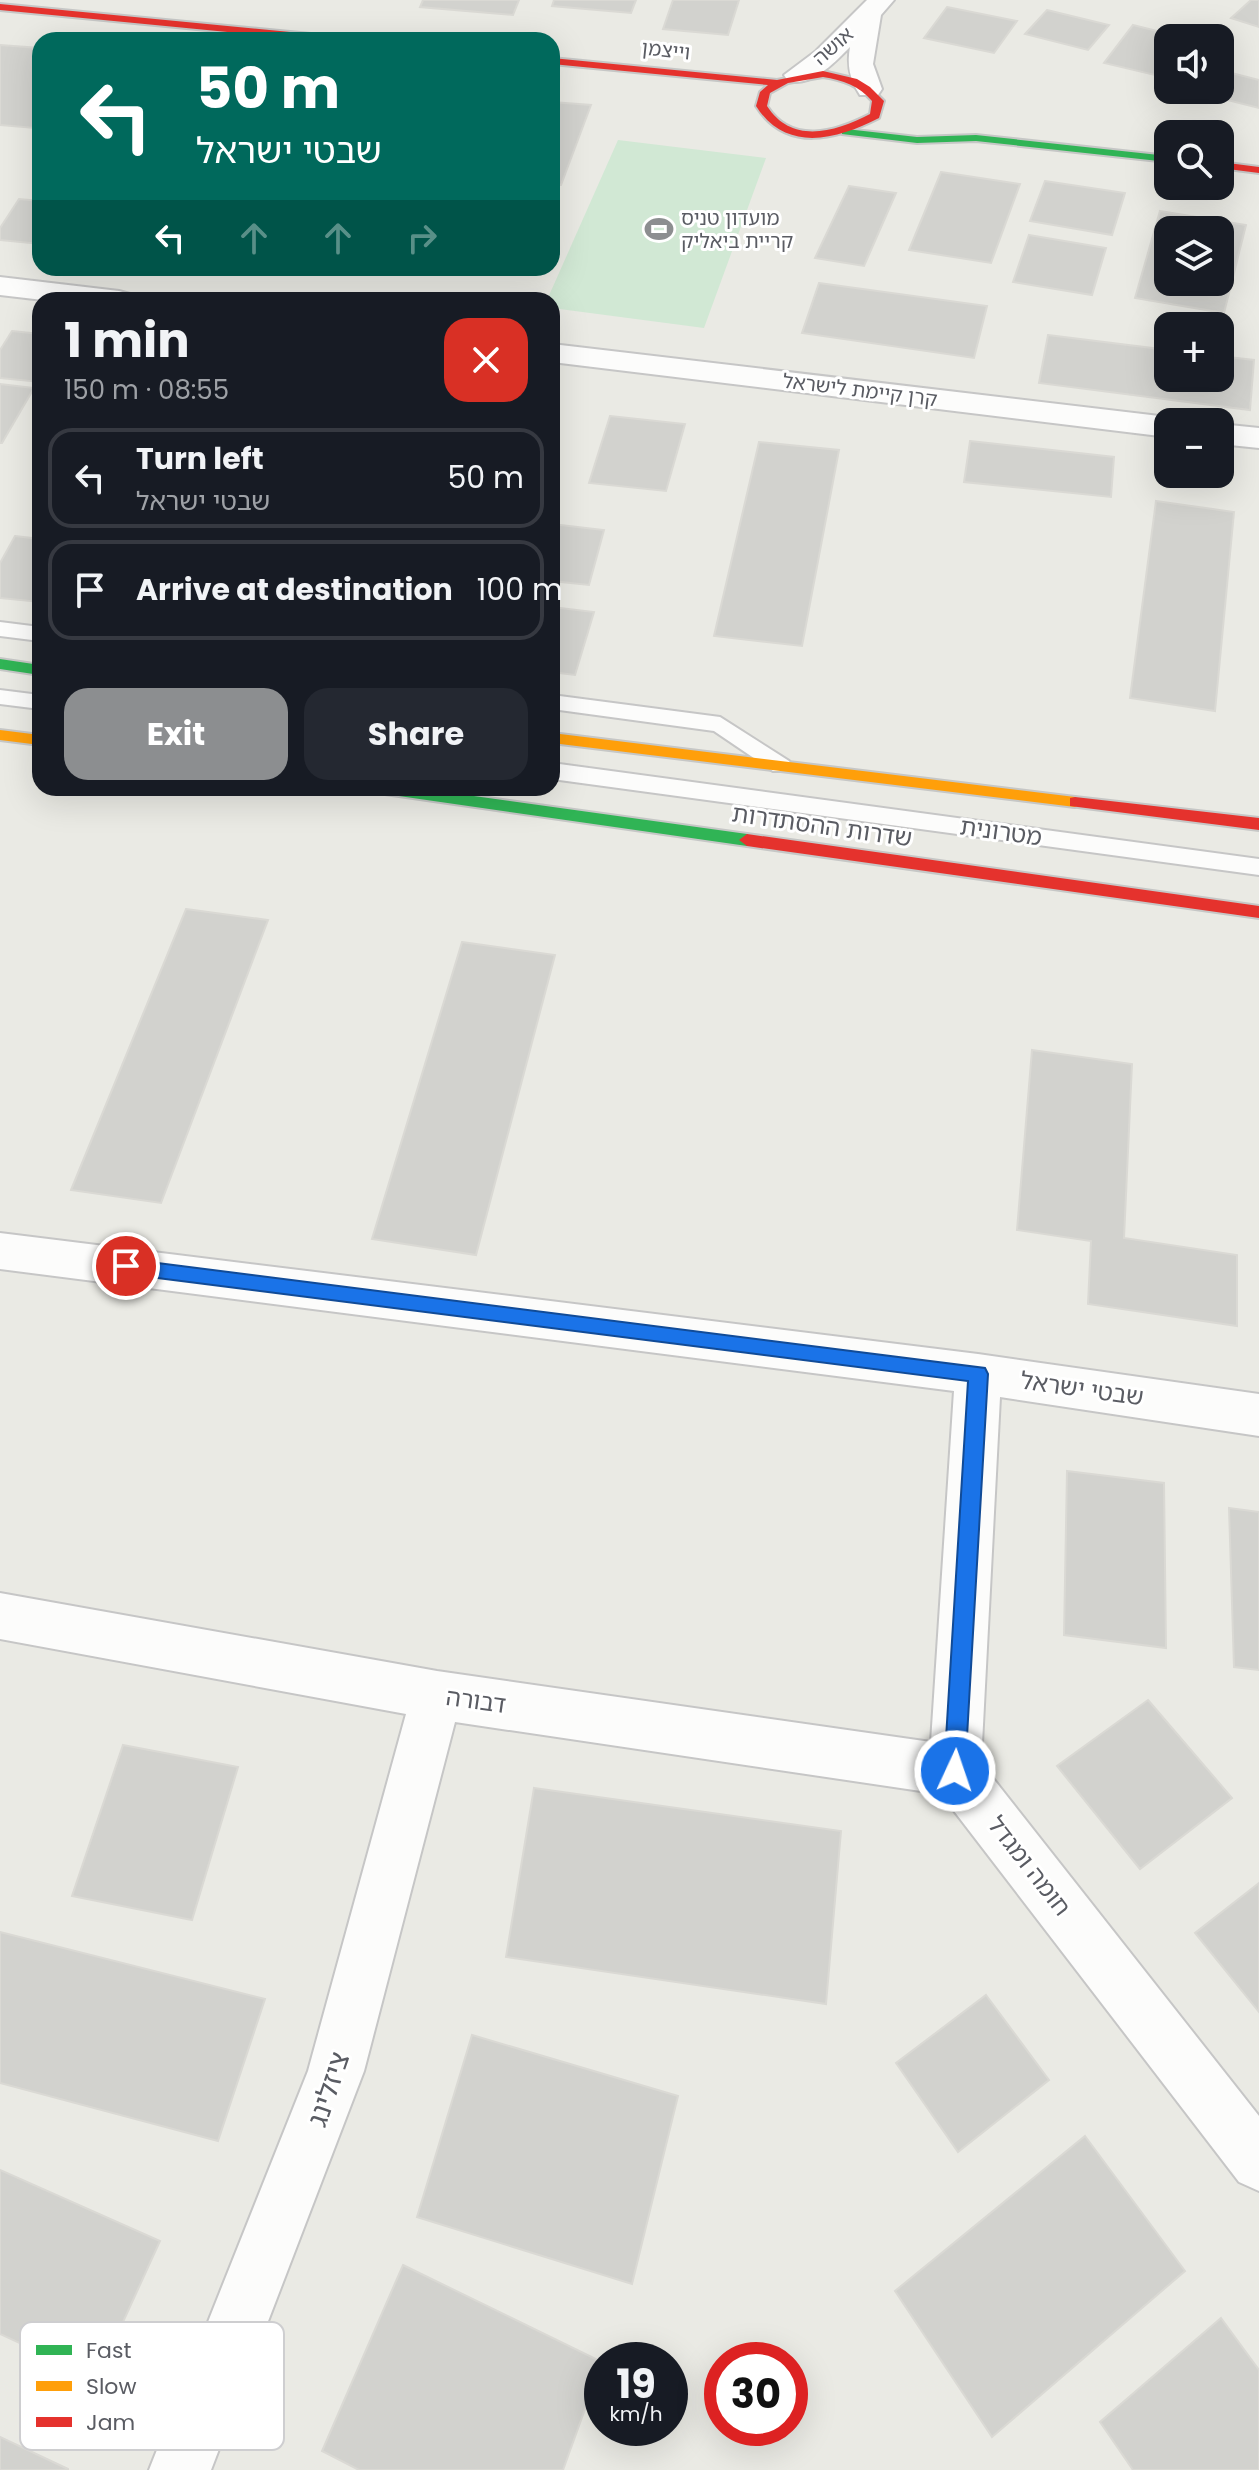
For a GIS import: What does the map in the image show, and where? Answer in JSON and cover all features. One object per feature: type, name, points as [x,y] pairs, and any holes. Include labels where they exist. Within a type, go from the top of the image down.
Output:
[{"type":"main road","points":[[0,7],[259,32]]},
{"type":"main road","points":[[0,23],[92,32]]},
{"type":"main road","name":"וייצמן","points":[[560,62],[787,79],[840,76],[879,98]]},
{"type":"main road","name":"וייצמן","points":[[560,77],[700,95]]},
{"type":"main road","points":[[787,79],[767,89],[760,104],[763,113],[786,128],[820,135],[846,132],[917,140],[976,138],[1154,157]]},
{"type":"main road","points":[[846,132],[867,124],[875,116],[879,98]]},
{"type":"main road","points":[[738,101],[760,104]]},
{"type":"main road","points":[[942,122],[976,138]]},
{"type":"main road","points":[[1234,167],[1259,170]]},
{"type":"main road","points":[[0,664],[32,669]]},
{"type":"main road","points":[[0,735],[32,739]]},
{"type":"main road","points":[[560,739],[1259,824]]},
{"type":"main road","name":"שדרות ההסתדרות","points":[[435,796],[1259,912]]},
{"type":"street","name":"אושה","points":[[787,79],[825,57],[874,8]]},
{"type":"street","name":"אושה","points":[[874,8],[860,64],[879,98]]},
{"type":"street","points":[[0,286],[51,292]]},
{"type":"street","name":"קרן קיימת לישראל","points":[[560,354],[1154,425]]},
{"type":"street","points":[[1234,435],[1259,438]]},
{"type":"street","name":"שבטי ישראל","points":[[0,1251],[978,1374],[1259,1415]]},
{"type":"street","points":[[955,1771],[978,1374]]},
{"type":"street","name":"דבורה","points":[[0,1616],[437,1695],[955,1771]]},
{"type":"street","name":"ציזלינג","points":[[238,2322],[336,2071],[437,1695]]},
{"type":"street","name":"חומה ומגדל","points":[[955,1771],[1259,2162]]},
{"type":"street","name":"ציזלינג","points":[[180,2470],[188,2450]]},
{"type":"lane","points":[[0,629],[32,633]]},
{"type":"lane","points":[[0,697],[32,701]]},
{"type":"lane","points":[[560,703],[720,724],[781,766]]},
{"type":"lane","name":"מטרונית","points":[[560,772],[1259,867]]},
{"type":"green space","name":"מועדון טניס קריית ביאליק","points":[[618,140],[766,158],[704,328],[560,309],[560,292],[551,292]]},
{"type":"building","points":[[423,0],[519,0],[513,15],[420,7]]},
{"type":"building","points":[[554,0],[636,0],[631,13],[552,6]]},
{"type":"building","points":[[673,0],[739,0],[728,35],[663,29]]},
{"type":"building","points":[[1251,0],[1259,0],[1259,27],[1231,18]]},
{"type":"building","points":[[947,7],[1017,21],[994,53],[924,38]]},
{"type":"building","points":[[1047,10],[1109,25],[1088,50],[1025,34]]},
{"type":"building","points":[[1133,25],[1154,30],[1154,75],[1104,63]]},
{"type":"building","points":[[0,45],[32,47],[32,128],[0,125]]},
{"type":"building","points":[[1234,74],[1259,80],[1259,108],[1234,102]]},
{"type":"building","points":[[560,103],[591,105],[561,185]]},
{"type":"building","points":[[941,172],[1020,184],[991,263],[909,250]]},
{"type":"building","points":[[1045,181],[1125,193],[1112,235],[1030,221]]},
{"type":"building","points":[[849,186],[896,193],[864,266],[815,258]]},
{"type":"building","points":[[19,199],[32,200],[32,243],[0,240],[0,228]]},
{"type":"building","points":[[1160,211],[1191,216],[1159,216]]},
{"type":"building","points":[[1234,223],[1246,225],[1234,273]]},
{"type":"building","points":[[1154,232],[1154,296],[1228,296],[1224,312],[1135,298]]},
{"type":"building","points":[[1029,235],[1106,248],[1092,295],[1013,282]]},
{"type":"building","points":[[819,283],[987,306],[974,358],[802,333]]},
{"type":"building","points":[[12,331],[32,333],[32,381],[0,378],[0,350]]},
{"type":"building","points":[[1048,335],[1154,348],[1154,392],[1234,392],[1234,358],[1254,360],[1250,410],[1039,383]]},
{"type":"building","points":[[0,384],[32,388],[32,391],[0,443]]},
{"type":"building","points":[[610,416],[685,424],[666,491],[589,483]]},
{"type":"building","points":[[970,441],[1114,457],[1111,497],[964,482]]},
{"type":"building","points":[[759,442],[839,450],[802,646],[714,636]]},
{"type":"building","points":[[1156,501],[1234,512],[1215,711],[1130,698]]},
{"type":"building","points":[[560,525],[604,530],[589,585],[560,582]]},
{"type":"building","points":[[15,536],[32,538],[32,601],[0,598],[0,563]]},
{"type":"building","points":[[560,608],[594,612],[575,675],[560,673]]},
{"type":"building","points":[[186,909],[268,920],[161,1203],[71,1190]]},
{"type":"building","points":[[462,942],[555,955],[476,1255],[372,1239]]},
{"type":"building","points":[[1032,1050],[1132,1064],[1124,1238],[1237,1255],[1237,1326],[1088,1304],[1091,1241],[1017,1230]]},
{"type":"building","points":[[1067,1471],[1164,1483],[1166,1648],[1064,1635]]},
{"type":"building","points":[[1229,1508],[1259,1512],[1259,1670],[1234,1667]]},
{"type":"building","points":[[1148,1700],[1232,1798],[1140,1869],[1057,1766]]},
{"type":"building","points":[[123,1745],[238,1767],[192,1920],[72,1896]]},
{"type":"building","points":[[534,1788],[841,1831],[826,2004],[506,1957]]},
{"type":"building","points":[[1259,1883],[1259,2012],[1195,1933]]},
{"type":"building","points":[[0,1932],[265,1999],[218,2141],[0,2083]]},
{"type":"building","points":[[986,1995],[1049,2080],[958,2152],[896,2063]]},
{"type":"building","points":[[472,2035],[678,2096],[632,2284],[417,2217]]},
{"type":"building","points":[[1085,2136],[1185,2271],[992,2437],[895,2291]]},
{"type":"building","points":[[0,2170],[160,2241],[123,2322],[20,2322],[20,2343],[0,2334]]},
{"type":"building","points":[[403,2265],[584,2353],[584,2412],[563,2470],[359,2470],[322,2451]]},
{"type":"building","points":[[1221,2318],[1259,2370],[1259,2470],[1133,2470],[1100,2422]]},
{"type":"building","points":[[0,2437],[20,2446],[20,2450],[28,2450],[68,2469],[68,2470],[0,2470]]},
{"type":"traffic: fast","points":[[846,132],[917,140],[976,138],[1154,157]]},
{"type":"traffic: fast","points":[[0,664],[32,669]]},
{"type":"traffic: fast","points":[[435,796],[747,840]]},
{"type":"traffic: slow","points":[[0,735],[32,739]]},
{"type":"traffic: slow","points":[[560,739],[1075,802]]},
{"type":"traffic: jam","points":[[0,7],[259,32]]},
{"type":"traffic: jam","points":[[560,62],[776,83]]},
{"type":"traffic: jam","points":[[823,74],[846,79],[867,89],[878,101],[875,116],[844,131],[815,135],[789,130],[770,120],[761,106],[765,92],[785,80],[823,74]]},
{"type":"traffic: jam","points":[[1234,167],[1259,170]]},
{"type":"traffic: jam","points":[[1075,802],[1259,824]]},
{"type":"traffic: jam","points":[[747,840],[1259,912]]},
{"type":"place","name":"מועדון טניס קריית ביאליק","points":[[659,229]]},
{"type":"route","points":[[126,1266],[978,1374],[955,1771]]}]
